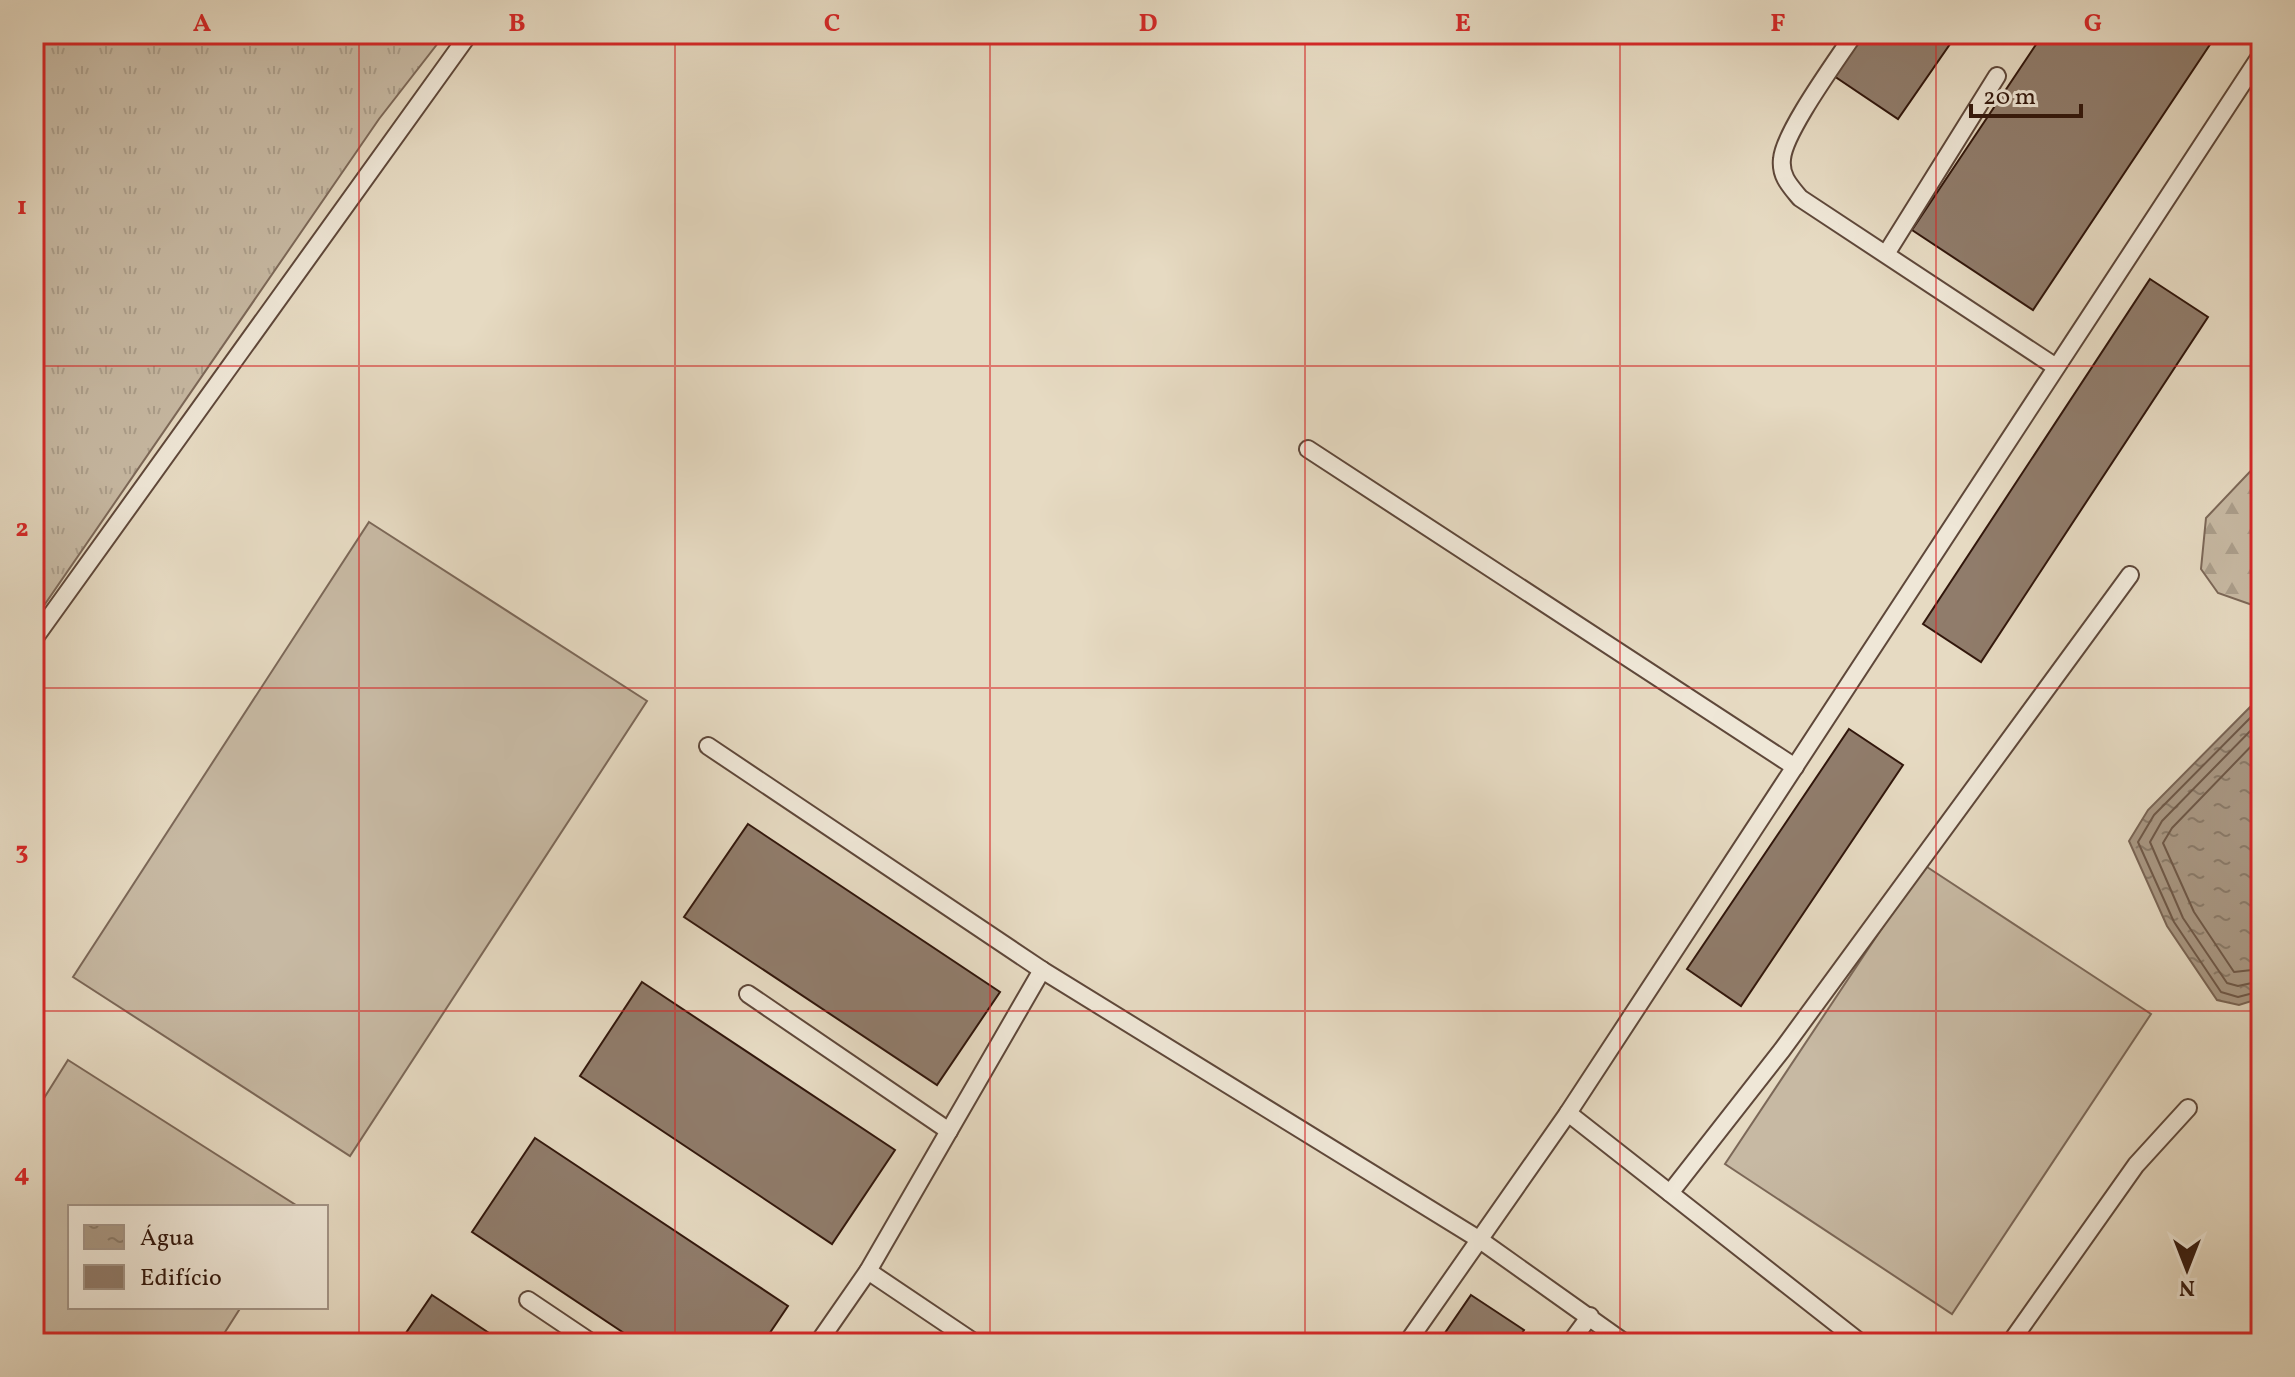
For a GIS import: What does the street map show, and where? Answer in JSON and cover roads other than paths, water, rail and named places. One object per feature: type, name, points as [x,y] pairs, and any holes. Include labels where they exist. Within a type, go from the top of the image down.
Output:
[{"type":"lane","points":[[34,639],[469,34]]},
{"type":"lane","points":[[1854,34],[1789,136],[1782,159],[1785,180],[1800,198],[2056,367]]},
{"type":"lane","points":[[1407,1343],[1568,1113],[2261,55]]},
{"type":"lane","points":[[1886,254],[1997,76]]},
{"type":"lane","points":[[1308,449],[1795,767]]},
{"type":"lane","points":[[1670,1193],[1782,1050],[2130,575]]},
{"type":"lane","points":[[708,746],[1042,970],[1480,1240],[1625,1343]]},
{"type":"lane","points":[[818,1343],[868,1271],[1042,970]]},
{"type":"lane","points":[[748,994],[949,1131]]},
{"type":"lane","points":[[2010,1343],[2136,1165],[2188,1108]]},
{"type":"lane","points":[[1568,1113],[1861,1343]]},
{"type":"lane","points":[[868,1271],[975,1343]]},
{"type":"lane","points":[[528,1300],[592,1343]]},
{"type":"lane","points":[[1570,1343],[1590,1316]]},
{"type":"water","points":[[2261,696],[2261,998],[2239,1005],[2217,1000],[2167,926],[2129,841],[2148,810]]}]
